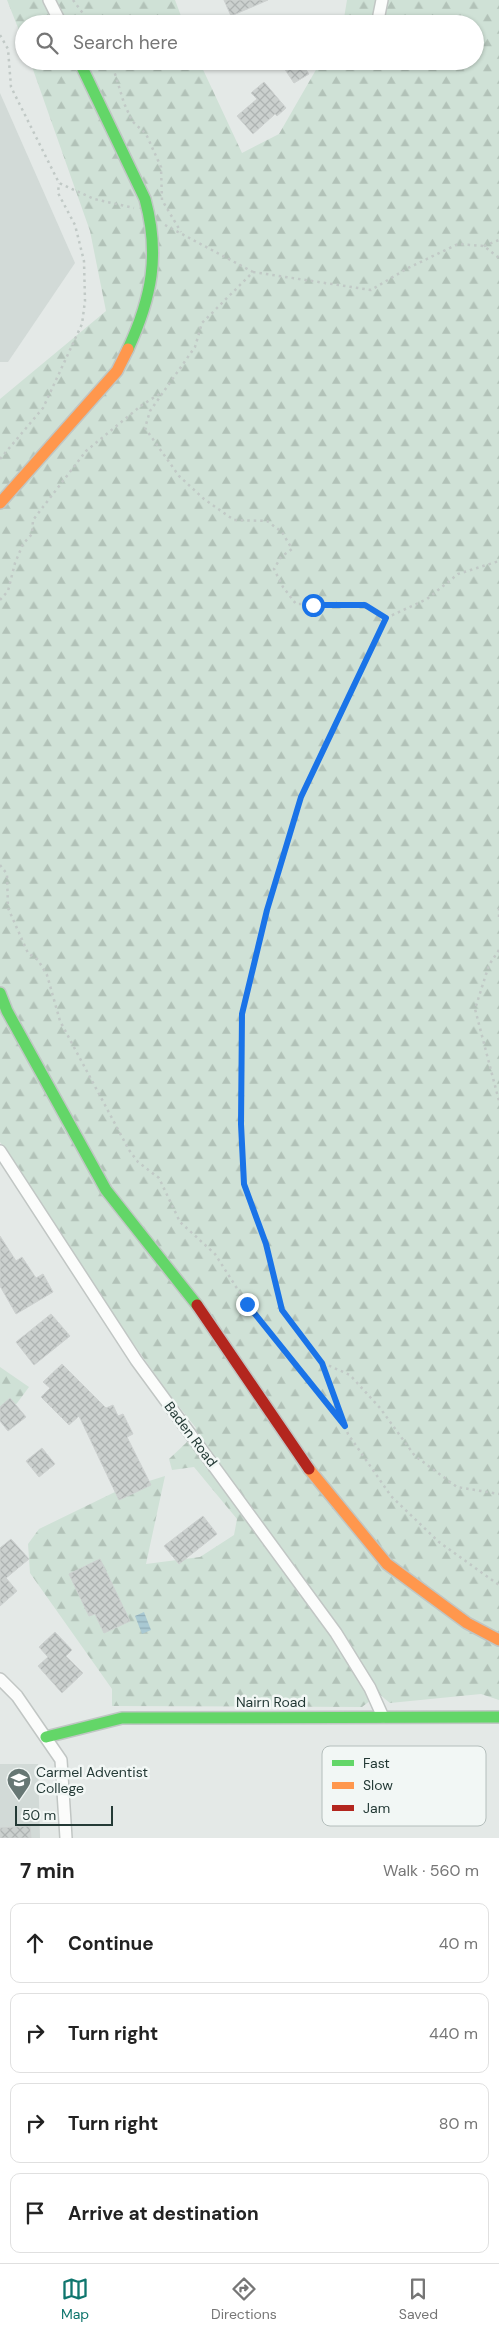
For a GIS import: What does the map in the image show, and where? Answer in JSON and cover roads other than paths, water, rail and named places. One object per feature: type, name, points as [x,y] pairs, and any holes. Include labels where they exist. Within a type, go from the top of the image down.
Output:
[{"type":"street","points":[[49,0],[56,15]]},
{"type":"street","points":[[379,15],[382,0]]},
{"type":"street","points":[[0,502],[117,371],[141,320],[154,266],[150,217],[145,199],[83,70]]},
{"type":"street","points":[[0,993],[7,1011],[106,1190],[203,1313],[306,1465],[387,1564],[466,1622],[499,1640]]},
{"type":"street","name":"Baden Road","points":[[0,1151],[136,1360],[336,1632],[370,1688],[383,1717]]},
{"type":"street","points":[[0,1678],[17,1696],[61,1760],[66,1838]]},
{"type":"street","name":"Nairn Road","points":[[46,1736],[122,1718],[499,1717]]},
{"type":"water","points":[[144,1612],[151,1630],[142,1634],[135,1616]]},
{"type":"place","name":"Carmel Adventist College","points":[[19,1801]]}]
